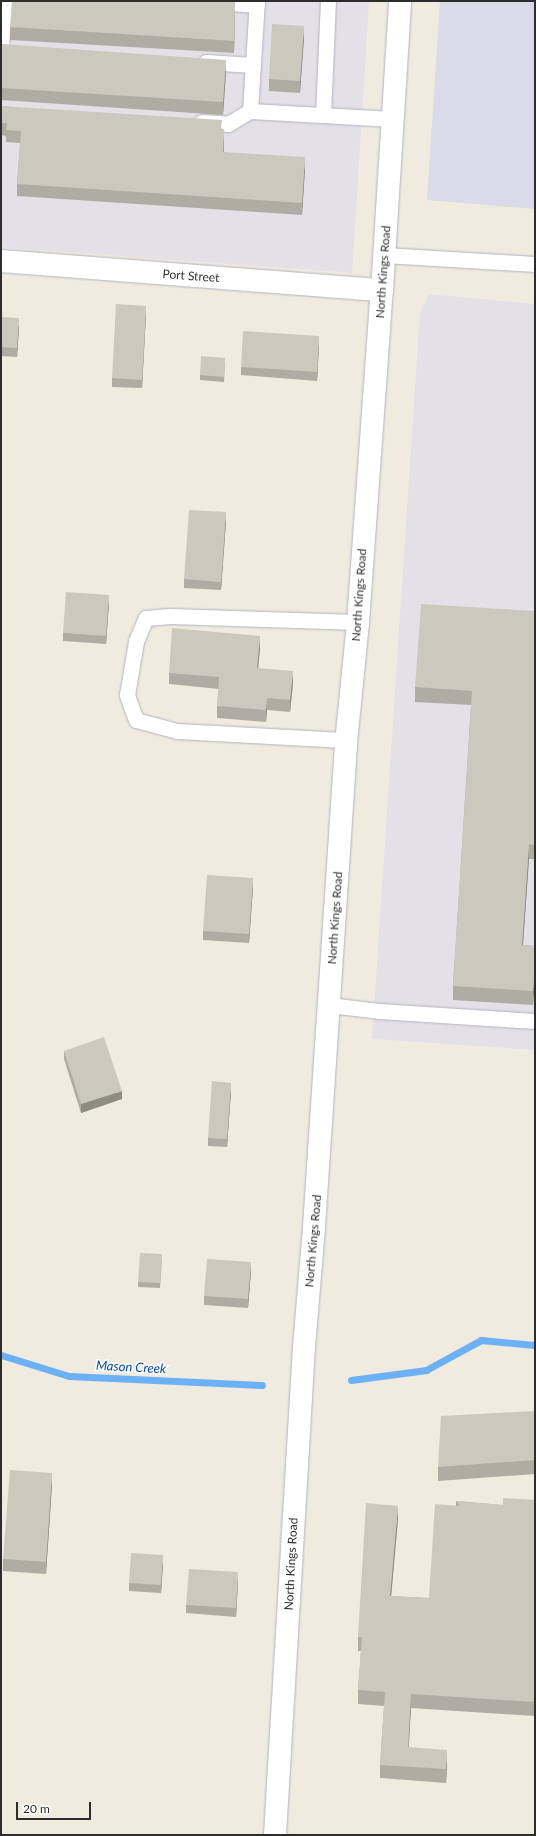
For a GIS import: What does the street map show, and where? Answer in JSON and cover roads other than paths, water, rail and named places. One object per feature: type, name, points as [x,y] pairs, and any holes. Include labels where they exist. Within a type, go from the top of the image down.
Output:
[{"type":"main road","name":"North Kings Road","points":[[276,1835],[304,1347],[346,743],[358,622],[382,290],[400,1]]},
{"type":"main road","name":"Port Street","points":[[1,261],[382,290]]},
{"type":"lane","points":[[1,44],[5,1]]},
{"type":"lane","points":[[205,1],[257,3],[250,111]]},
{"type":"lane","points":[[323,115],[328,1]]},
{"type":"lane","points":[[1,48],[17,49]]},
{"type":"lane","points":[[190,60],[253,65]]},
{"type":"lane","points":[[189,122],[228,124],[250,111],[393,119]]},
{"type":"lane","points":[[384,255],[535,264]]},
{"type":"lane","points":[[346,743],[344,740],[177,731],[136,720],[127,695],[136,641],[146,618],[170,616],[358,622]]},
{"type":"lane","points":[[329,1004],[379,1010],[535,1021]]},
{"type":"waterway","name":"Mason Creek","points":[[351,1380],[426,1370],[481,1340],[535,1345]]},
{"type":"waterway","name":"Mason Creek","points":[[1,1355],[69,1376],[262,1385]]}]
